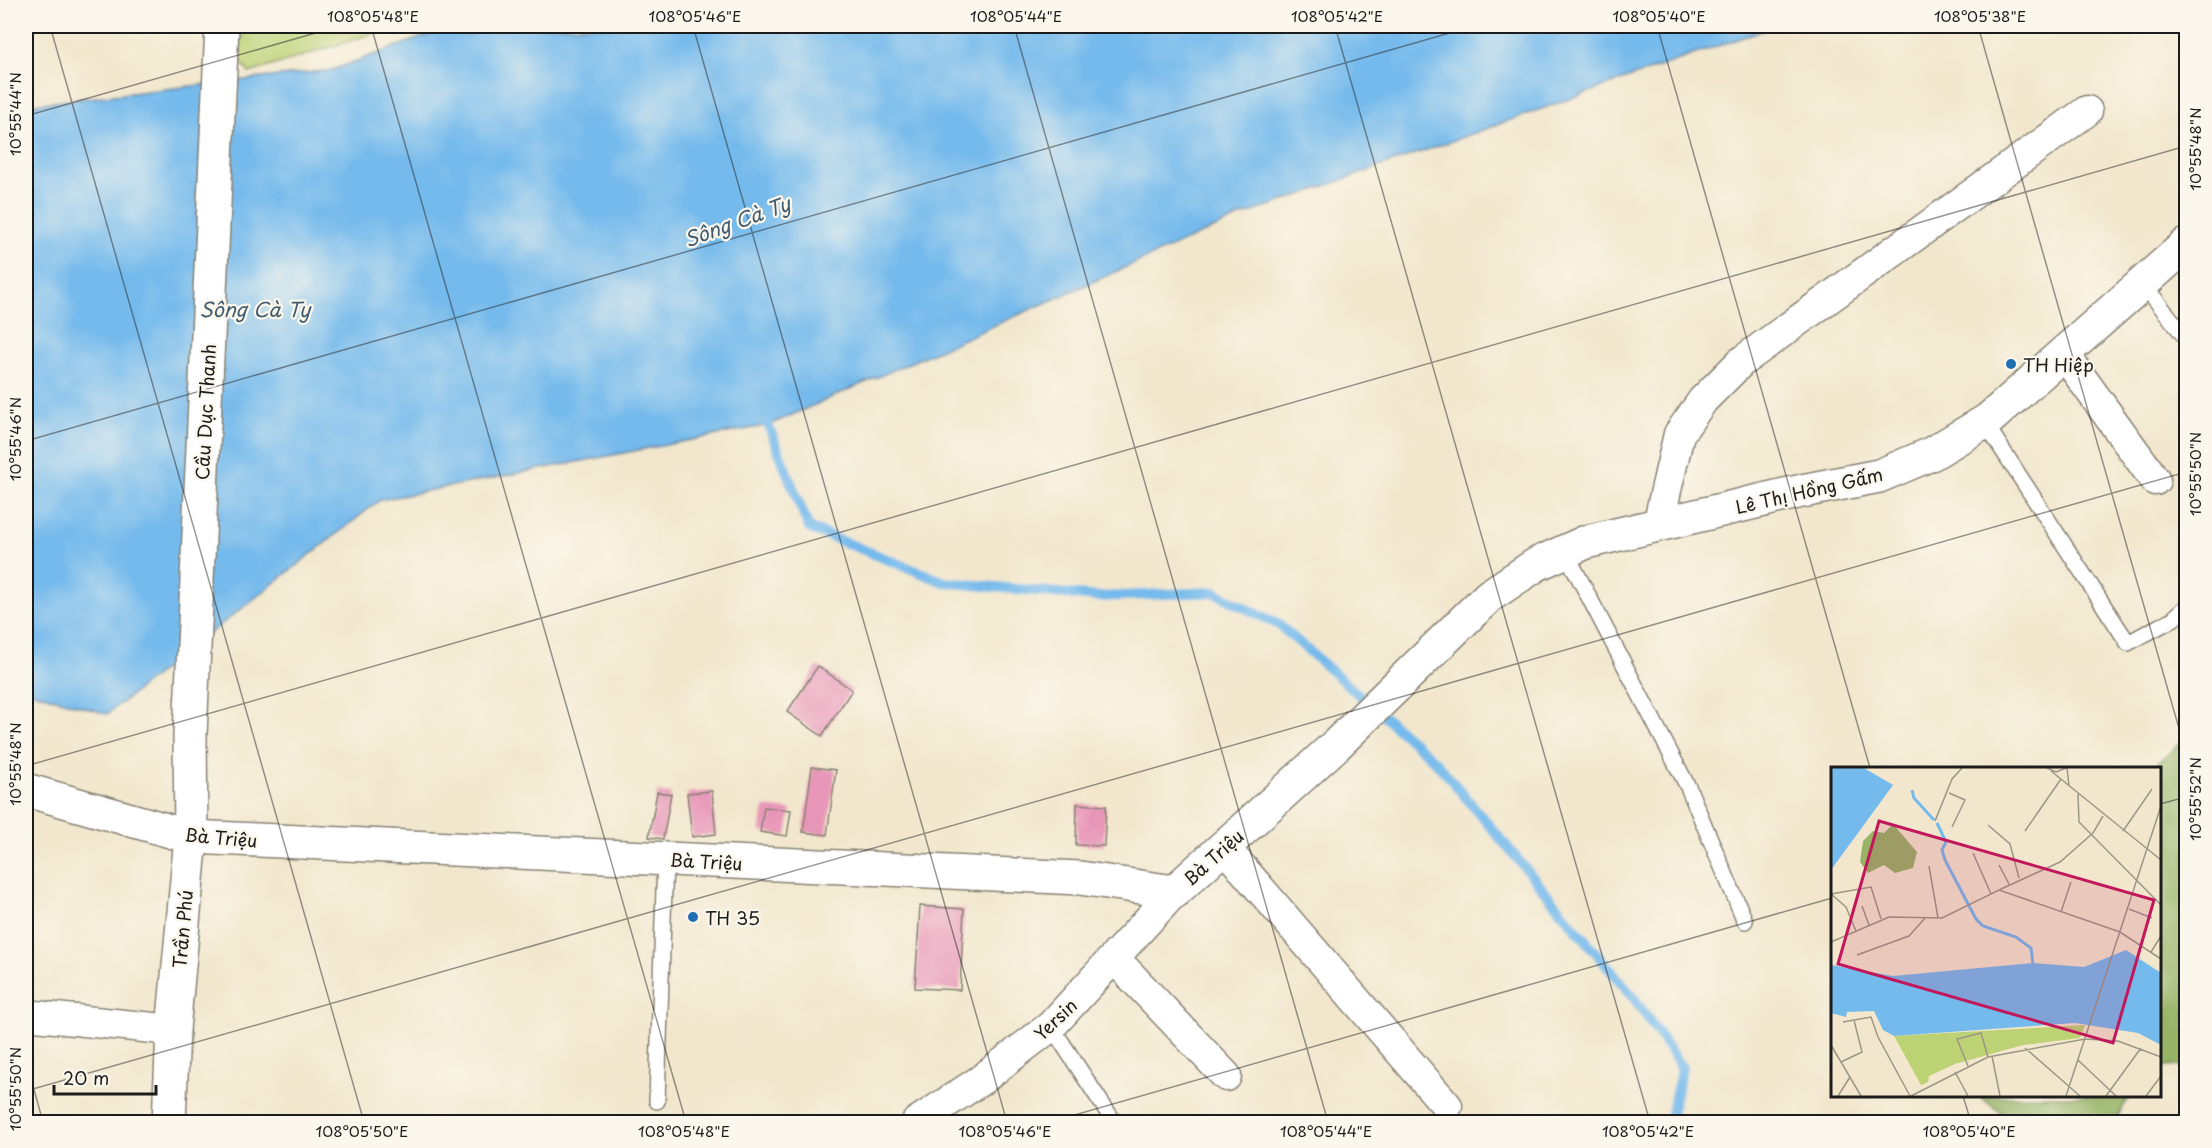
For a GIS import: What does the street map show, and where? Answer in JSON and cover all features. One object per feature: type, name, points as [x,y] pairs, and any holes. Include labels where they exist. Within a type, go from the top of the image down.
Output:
[{"type":"street","name":"Cầu Dục Thanh","points":[[190,735],[222,40]]},
{"type":"street","points":[[1658,525],[1679,434],[1703,400],[1741,362],[2087,111]]},
{"type":"street","name":"Lê Thị Hồng Gấm","points":[[1406,679],[1490,596],[1537,564],[1586,542],[1802,491],[1879,476],[1931,454],[1985,423],[2187,245]]},
{"type":"street","points":[[2064,354],[2155,480]]},
{"type":"street","name":"Bà Triệu","points":[[26,790],[191,837],[1080,878],[1174,892],[1336,746],[1406,679]]},
{"type":"street","name":"Trần Phú","points":[[169,1122],[173,1030],[191,837],[190,735]]},
{"type":"street","points":[[1224,847],[1447,1106]]},
{"type":"street","name":"Yersin","points":[[917,1122],[981,1080],[1051,1026],[1174,892]]},
{"type":"street","points":[[1114,958],[1226,1076]]},
{"type":"street","points":[[26,1016],[173,1030]]},
{"type":"lane","points":[[2143,284],[2187,338]]},
{"type":"lane","points":[[1985,423],[2128,643],[2173,619],[2187,607]]},
{"type":"lane","points":[[1565,551],[1688,787],[1745,921]]},
{"type":"lane","points":[[657,1101],[665,859]]},
{"type":"lane","points":[[1051,1026],[1114,1122]]},
{"type":"green space","points":[[243,26],[397,26],[249,73],[238,58]]},
{"type":"green space","points":[[2182,742],[2186,746],[2186,1066],[2161,1067],[2161,767],[2153,767]]},
{"type":"green space","points":[[1980,1097],[2128,1097],[2115,1122],[2020,1122],[2003,1114]]},
{"type":"water","name":"Sông Cà Ty","points":[[453,26],[1789,26],[1771,27],[1242,216],[769,425],[380,500],[107,714],[26,690],[26,105],[332,70]]},
{"type":"building","points":[[818,666],[852,690],[822,736],[787,712]]},
{"type":"building","points":[[812,767],[836,770],[827,835],[803,832]]},
{"type":"building","points":[[712,791],[716,834],[692,837],[687,793]]},
{"type":"building","points":[[657,792],[671,794],[663,839],[649,837]]},
{"type":"building","points":[[1077,804],[1106,806],[1104,846],[1076,845]]},
{"type":"building","points":[[764,807],[791,810],[787,836],[760,832]]},
{"type":"building","points":[[920,906],[964,909],[960,990],[915,988]]},
{"type":"waterway","points":[[763,412],[809,528],[944,582],[1097,597],[1214,592],[1279,625],[1436,762],[1634,998],[1682,1068],[1669,1122]]},
{"type":"place","name":"TH Hiệp","points":[[2011,364]]},
{"type":"place","name":"TH 35","points":[[693,917]]}]
